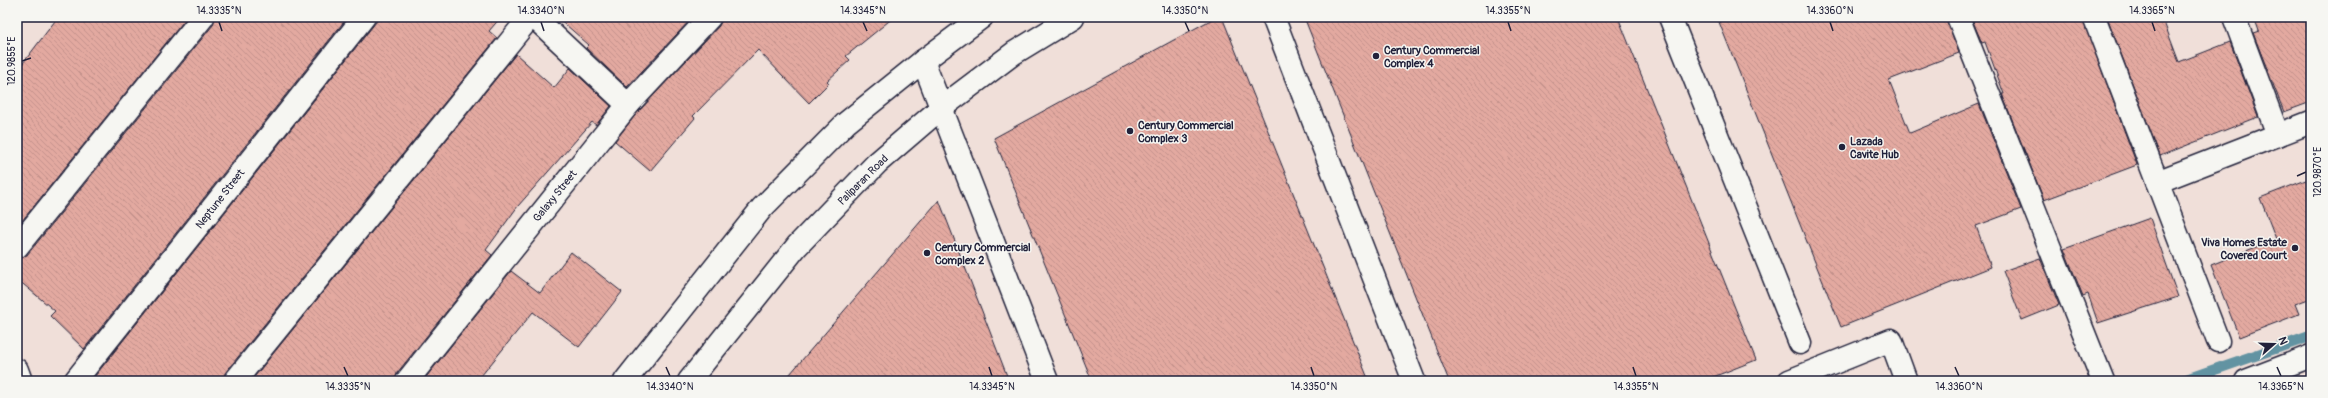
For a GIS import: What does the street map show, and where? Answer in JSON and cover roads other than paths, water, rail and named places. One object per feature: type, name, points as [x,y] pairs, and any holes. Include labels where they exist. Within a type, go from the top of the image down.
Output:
[{"type":"street","points":[[17,247],[203,17]]},
{"type":"street","name":"Neptune Street","points":[[75,381],[364,17]]},
{"type":"street","points":[[235,381],[530,17]]},
{"type":"street","points":[[534,17],[628,105]]},
{"type":"street","name":"Galaxy Street","points":[[407,381],[628,105],[710,17]]},
{"type":"street","points":[[625,381],[762,208],[846,123],[923,61],[982,17]]},
{"type":"street","name":"Paliparan Road","points":[[689,381],[797,246],[877,163],[941,108],[1014,53],[1073,17]]},
{"type":"street","points":[[1272,17],[1414,381]]},
{"type":"street","points":[[1670,17],[1800,343]]},
{"type":"street","points":[[1958,17],[2103,381]]},
{"type":"street","points":[[2094,17],[2218,341]]},
{"type":"street","points":[[2234,17],[2278,135]]},
{"type":"street","points":[[923,61],[1047,381]]},
{"type":"street","points":[[2157,182],[2311,122]]},
{"type":"street","points":[[1789,381],[1891,340],[1906,381]]},
{"type":"street","points":[[2249,380],[2311,356]]},
{"type":"street","points":[[17,370],[21,381]]},
{"type":"waterway","points":[[2182,381],[2311,336]]},
{"type":"place","name":"Century Commercial Complex 4","points":[[1376,56]]},
{"type":"place","name":"Century Commercial Complex 3","points":[[1130,131]]},
{"type":"place","name":"Lazada Cavite Hub","points":[[1842,147]]},
{"type":"place","name":"Viva Homes Estate Covered Court","points":[[2295,248]]},
{"type":"place","name":"Century Commercial Complex 2","points":[[927,253]]}]
